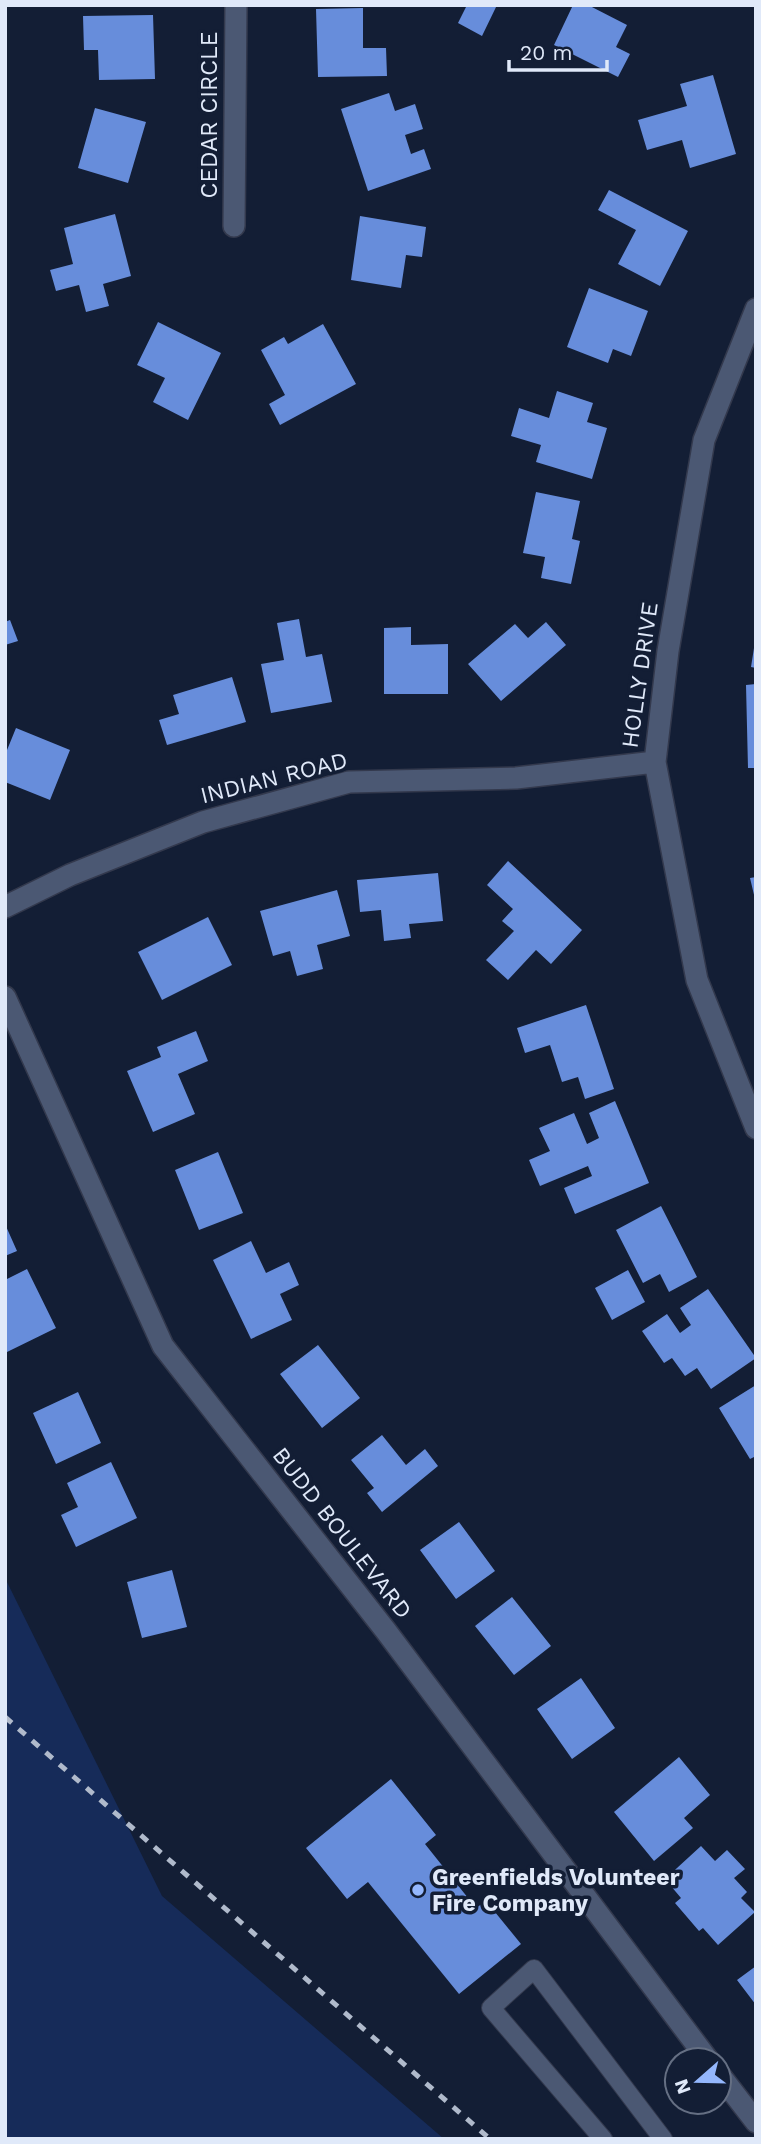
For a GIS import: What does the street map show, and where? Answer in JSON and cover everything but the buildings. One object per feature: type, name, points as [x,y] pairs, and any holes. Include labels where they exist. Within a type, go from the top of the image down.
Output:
[{"type":"street","name":"CEDAR CIRCLE","points":[[234,226],[236,5]]},
{"type":"street","name":"HOLLY DRIVE","points":[[756,309],[751,332],[704,440],[668,652],[655,762],[697,980],[756,1128]]},
{"type":"street","name":"INDIAN ROAD","points":[[5,907],[70,875],[203,822],[349,782],[516,778],[655,762]]},
{"type":"street","name":"BUDD BOULEVARD","points":[[5,997],[163,1346],[386,1631],[697,2046]]},
{"type":"street","points":[[733,2092],[756,2122]]},
{"type":"lane","points":[[603,2139],[491,2008],[534,1969],[663,2139]]},
{"type":"shaded area","points":[[5,1578],[162,1896],[444,2139],[5,2139]]},
{"type":"railway","points":[[5,1717],[490,2139]]},
{"type":"place","name":"Greenfields Volunteer Fire Company","points":[[418,1890]]}]
